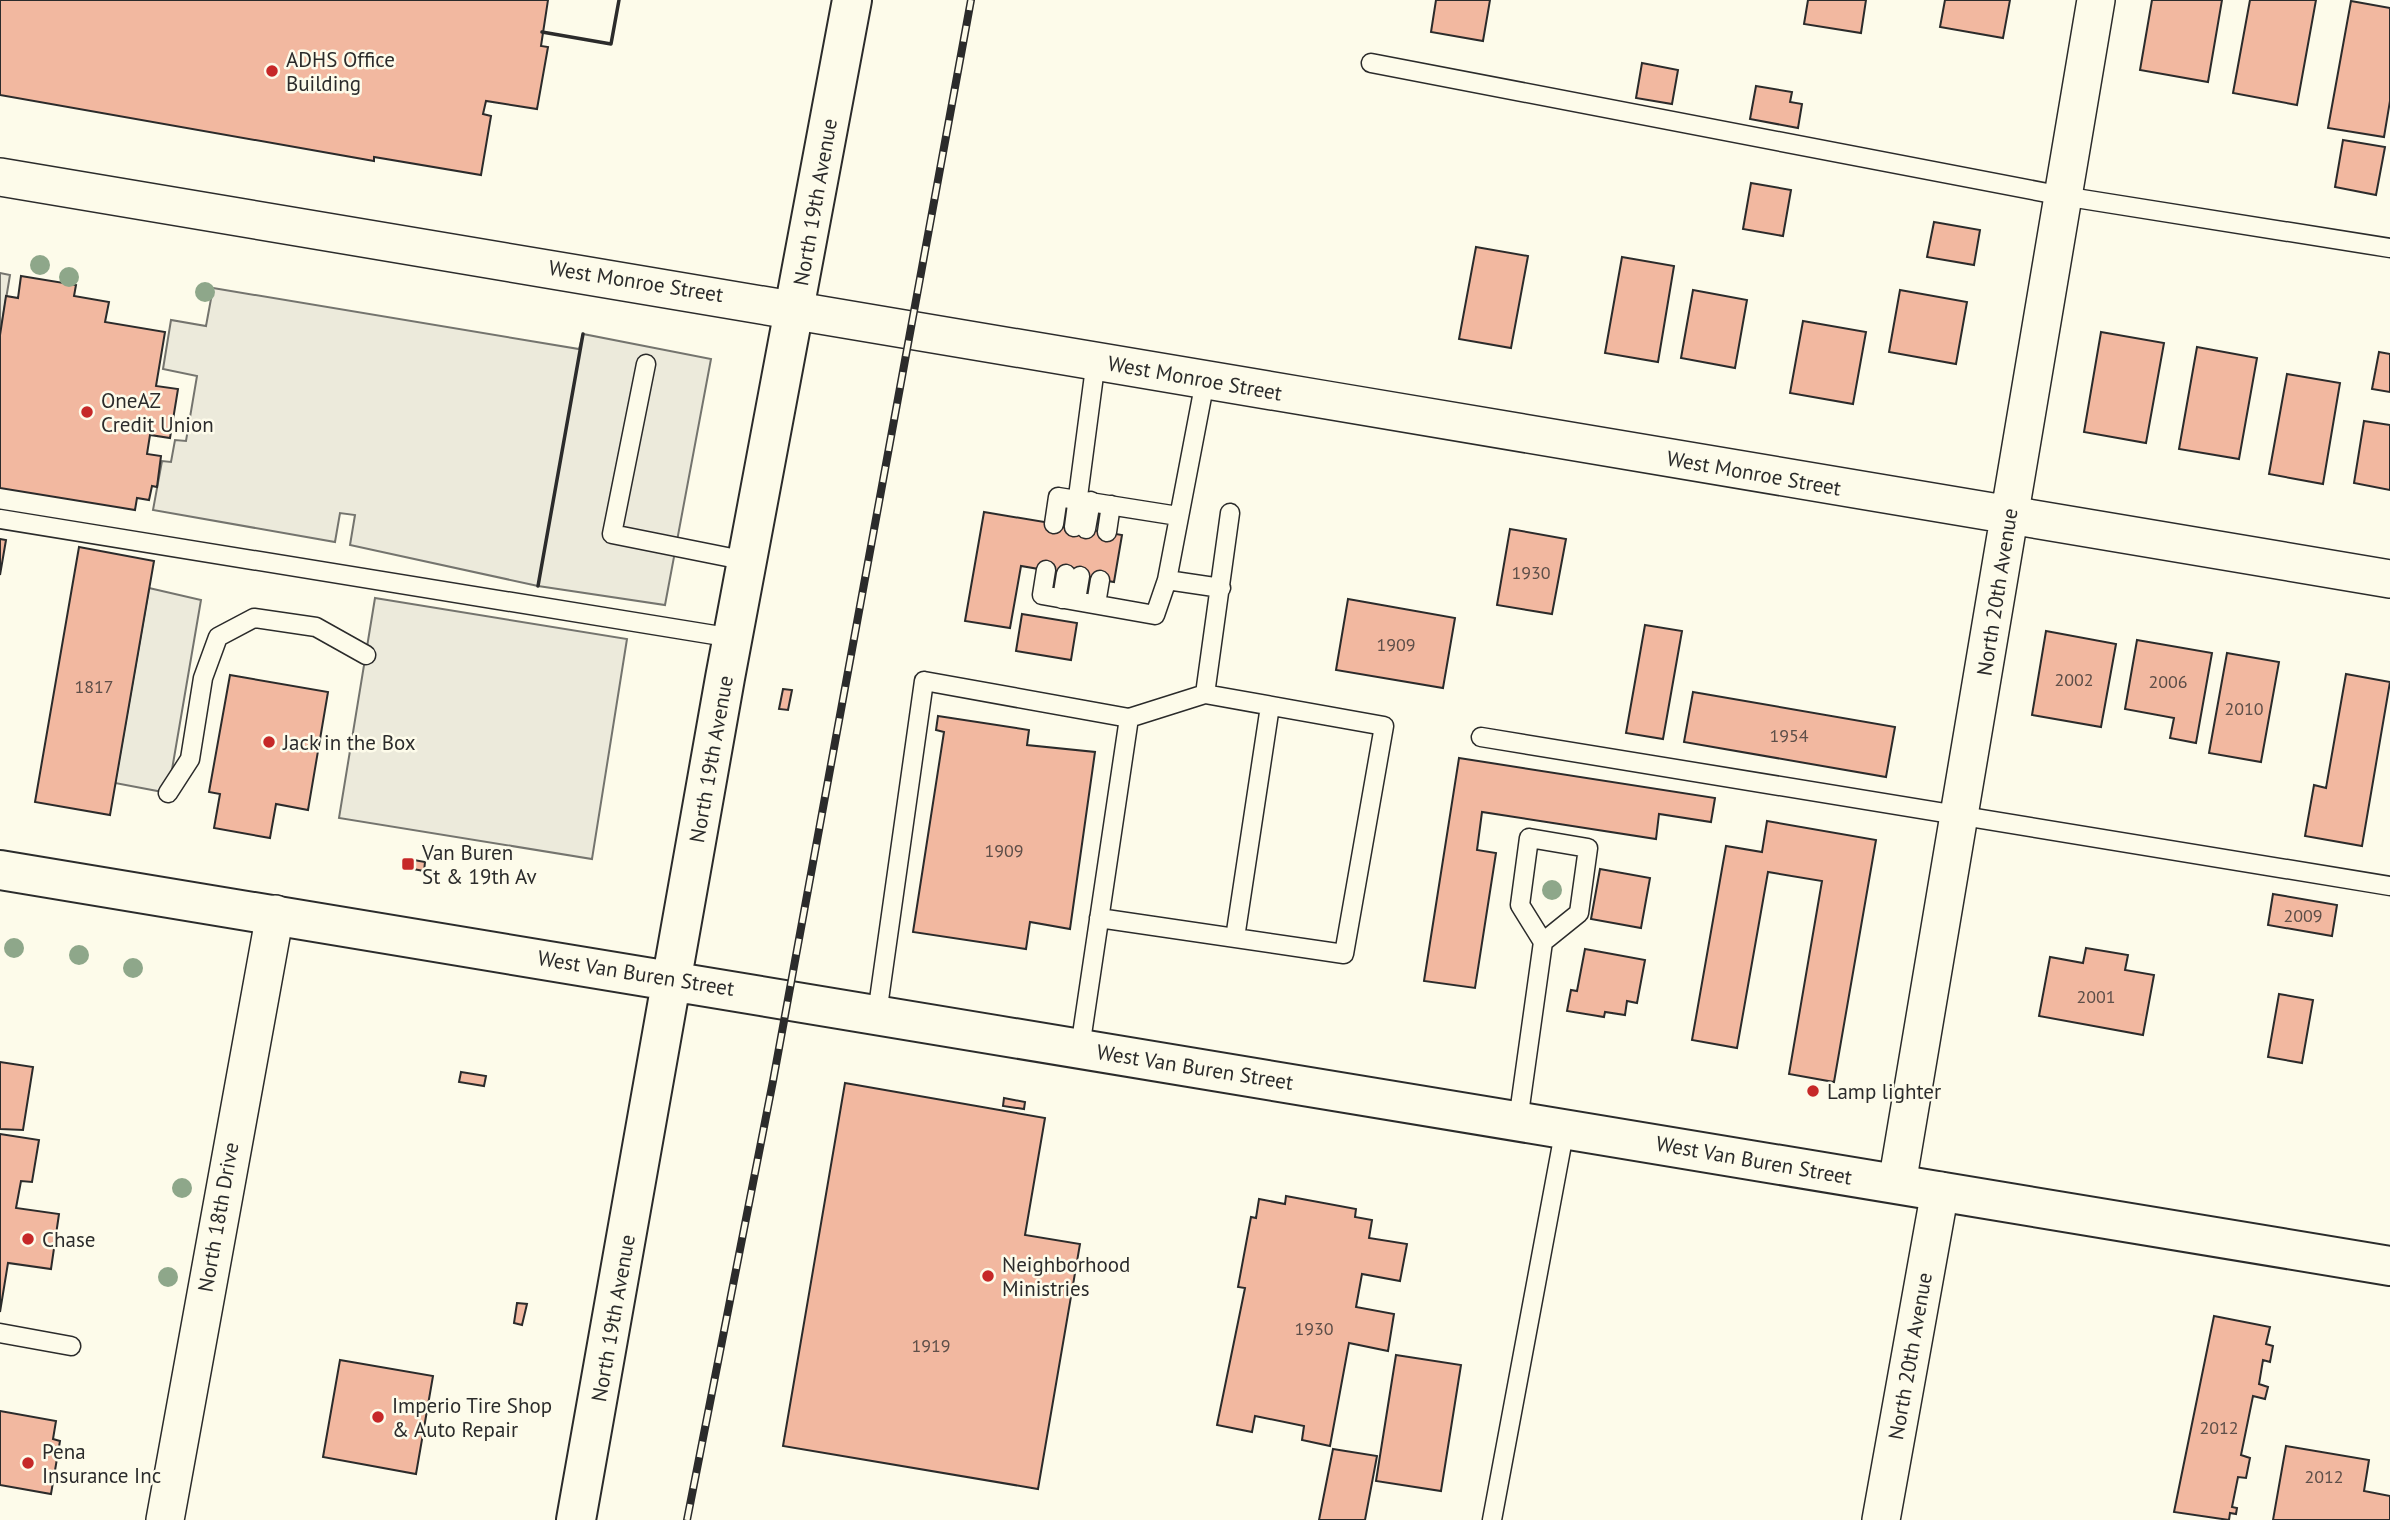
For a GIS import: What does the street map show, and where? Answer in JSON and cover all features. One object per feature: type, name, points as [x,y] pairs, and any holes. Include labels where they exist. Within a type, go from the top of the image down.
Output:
[{"type":"main road","name":"North 19th Avenue","points":[[576,1520],[733,638],[852,0]]},
{"type":"main road","name":"West Van Buren Street","points":[[0,870],[2390,1266]]},
{"type":"street","name":"North 20th Avenue","points":[[1898,1184],[2096,0]]},
{"type":"street","name":"West Monroe Street","points":[[0,177],[796,307],[1205,381],[2390,579]]},
{"type":"street","name":"North 18th Drive","points":[[165,1520],[275,914]]},
{"type":"street","name":"North 20th Avenue","points":[[1881,1520],[1940,1191]]},
{"type":"lane","points":[[1371,63],[2063,196],[2390,248]]},
{"type":"lane","points":[[1080,528],[1096,360]]},
{"type":"lane","points":[[646,364],[612,534],[747,561]]},
{"type":"lane","points":[[1046,570],[1042,595],[1155,615],[1167,580],[1205,381]]},
{"type":"lane","points":[[1054,524],[1058,496],[1178,516]]},
{"type":"lane","points":[[1107,532],[1111,505]]},
{"type":"lane","points":[[1205,694],[1230,513]]},
{"type":"lane","points":[[0,519],[733,638]]},
{"type":"lane","points":[[1069,599],[1073,575]]},
{"type":"lane","points":[[1096,604],[1100,580]]},
{"type":"lane","points":[[1167,580],[1221,588]]},
{"type":"lane","points":[[168,793],[190,758],[203,678],[218,637],[254,618],[316,627],[366,655]]},
{"type":"lane","points":[[877,1014],[924,681],[1129,718],[1205,694],[1384,726],[1344,954],[1099,918]]},
{"type":"lane","points":[[1235,938],[1270,706]]},
{"type":"lane","points":[[1080,1048],[1129,718]]},
{"type":"lane","points":[[1481,737],[2390,886]]},
{"type":"lane","points":[[1518,1121],[1543,942],[1520,905],[1529,838],[1588,848],[1578,913],[1543,942]]},
{"type":"lane","points":[[1492,1520],[1565,1128]]},
{"type":"lane","points":[[0,1334],[71,1346]]},
{"type":"shaded area","points":[[0,273],[10,275],[0,335]]},
{"type":"shaded area","points":[[213,288],[579,349],[583,334],[711,359],[665,605],[538,586],[350,545],[355,515],[340,513],[335,542],[153,510],[162,461],[171,462],[175,440],[186,441],[197,376],[163,369],[171,320],[206,326]]},
{"type":"shaded area","points":[[149,588],[201,600],[168,793],[115,783]]},
{"type":"shaded area","points":[[375,598],[627,639],[592,859],[339,818]]},
{"type":"building","name":"ADHS Office Building","points":[[0,0],[548,0],[541,46],[548,47],[537,109],[486,101],[483,114],[491,116],[481,175],[374,157],[374,161],[0,95]]},
{"type":"building","points":[[1436,0],[1490,0],[1483,41],[1431,32]]},
{"type":"building","points":[[1808,0],[1866,0],[1861,33],[1804,24]]},
{"type":"building","points":[[1945,0],[2010,0],[2003,38],[1940,27]]},
{"type":"building","points":[[2152,0],[2222,0],[2208,82],[2140,70]]},
{"type":"building","points":[[2250,0],[2316,0],[2297,105],[2233,93]]},
{"type":"building","points":[[2351,1],[2390,8],[2390,101],[2384,137],[2328,128]]},
{"type":"building","points":[[1642,63],[1678,70],[1672,104],[1636,98]]},
{"type":"building","points":[[1756,86],[1792,92],[1790,102],[1802,104],[1798,128],[1750,119]]},
{"type":"building","points":[[2343,140],[2385,147],[2376,195],[2335,187]]},
{"type":"building","points":[[1751,183],[1791,190],[1783,236],[1743,229]]},
{"type":"building","points":[[1934,222],[1980,230],[1974,265],[1927,257]]},
{"type":"building","points":[[1476,247],[1528,256],[1511,348],[1459,339]]},
{"type":"building","points":[[1622,257],[1674,266],[1658,362],[1605,353]]},
{"type":"building","name":"OneAZ Credit Union","points":[[21,276],[76,285],[74,296],[109,302],[105,322],[165,332],[156,386],[178,389],[170,438],[150,435],[147,454],[161,456],[157,487],[152,486],[149,500],[137,498],[135,510],[0,488],[0,335],[6,296],[18,298]]},
{"type":"building","points":[[1693,290],[1747,300],[1735,368],[1681,358]]},
{"type":"building","points":[[1900,290],[1967,302],[1956,364],[1889,352]]},
{"type":"building","points":[[1803,321],[1866,332],[1853,404],[1790,393]]},
{"type":"building","points":[[2101,332],[2164,343],[2146,443],[2084,432]]},
{"type":"building","points":[[2197,347],[2257,358],[2239,459],[2179,449]]},
{"type":"building","points":[[2379,352],[2390,354],[2390,392],[2372,389]]},
{"type":"building","points":[[2287,374],[2340,383],[2323,484],[2269,474]]},
{"type":"building","points":[[2364,421],[2390,425],[2390,490],[2354,483]]},
{"type":"building","points":[[984,512],[1122,535],[1114,582],[1021,566],[1010,628],[965,621]]},
{"type":"building","points":[[1510,529],[1566,539],[1552,614],[1497,605]]},
{"type":"building","points":[[0,539],[6,540],[0,575]]},
{"type":"building","points":[[79,547],[154,561],[110,815],[35,802]]},
{"type":"building","points":[[1348,599],[1455,618],[1443,688],[1336,670]]},
{"type":"building","points":[[1022,614],[1077,623],[1071,660],[1016,651]]},
{"type":"building","points":[[1645,625],[1682,631],[1663,739],[1626,733]]},
{"type":"building","points":[[2046,631],[2116,644],[2101,727],[2032,715]]},
{"type":"building","points":[[2137,640],[2212,653],[2196,743],[2170,738],[2174,718],[2125,709]]},
{"type":"building","points":[[2227,653],[2279,662],[2261,762],[2209,753]]},
{"type":"building","points":[[2346,674],[2390,682],[2362,846],[2305,836],[2314,785],[2326,788]]},
{"type":"building","name":"Jack in the Box","points":[[230,675],[328,692],[308,810],[276,804],[270,838],[214,828],[220,794],[209,792]]},
{"type":"building","points":[[783,689],[792,690],[788,710],[779,709]]},
{"type":"building","points":[[1693,692],[1895,727],[1886,777],[1684,742]]},
{"type":"building","points":[[938,716],[1029,730],[1027,745],[1095,752],[1070,929],[1030,922],[1026,949],[913,932],[944,732],[936,730]]},
{"type":"building","points":[[1459,758],[1715,798],[1711,822],[1659,814],[1656,839],[1482,812],[1477,850],[1496,853],[1475,988],[1424,981]]},
{"type":"building","points":[[1767,821],[1876,840],[1834,1082],[1789,1074],[1822,881],[1768,872],[1737,1048],[1692,1040],[1726,846],[1762,852]]},
{"type":"building","points":[[403,858],[425,862],[424,871],[402,867]]},
{"type":"building","points":[[1600,869],[1650,878],[1641,928],[1591,919]]},
{"type":"building","points":[[2273,894],[2337,905],[2332,936],[2268,925]]},
{"type":"building","points":[[2086,948],[2128,955],[2125,970],[2154,975],[2143,1035],[2039,1016],[2050,957],[2083,963]]},
{"type":"building","points":[[1585,949],[1645,960],[1637,1003],[1627,1001],[1625,1015],[1605,1012],[1604,1017],[1567,1011],[1571,990],[1577,991]]},
{"type":"building","points":[[2279,994],[2313,1000],[2302,1063],[2268,1057]]},
{"type":"building","points":[[0,1062],[33,1067],[23,1130],[0,1129]]},
{"type":"building","points":[[461,1072],[486,1076],[484,1086],[459,1082]]},
{"type":"building","points":[[845,1083],[1045,1118],[1025,1235],[1080,1244],[1038,1489],[783,1446]]},
{"type":"building","points":[[1004,1098],[1025,1102],[1024,1109],[1003,1106]]},
{"type":"building","name":"Chase","points":[[0,1134],[39,1140],[32,1182],[21,1181],[16,1208],[59,1214],[51,1269],[8,1263],[0,1312]]},
{"type":"building","points":[[1286,1196],[1356,1209],[1355,1217],[1372,1220],[1369,1238],[1407,1244],[1400,1281],[1362,1274],[1356,1307],[1394,1314],[1388,1351],[1349,1343],[1330,1446],[1302,1440],[1304,1426],[1255,1416],[1252,1432],[1217,1425],[1245,1288],[1238,1287],[1251,1217],[1256,1218],[1259,1199],[1285,1204]]},
{"type":"building","points":[[517,1303],[527,1304],[522,1325],[514,1323]]},
{"type":"building","points":[[2214,1316],[2270,1327],[2266,1344],[2273,1346],[2270,1362],[2263,1360],[2259,1384],[2268,1387],[2265,1399],[2253,1396],[2241,1455],[2250,1458],[2246,1478],[2238,1477],[2232,1507],[2237,1508],[2236,1514],[2230,1513],[2229,1520],[2174,1512]]},
{"type":"building","points":[[1396,1355],[1461,1365],[1441,1491],[1376,1481]]},
{"type":"building","name":"Imperio Tire Shop & Auto Repair","points":[[340,1360],[433,1376],[416,1474],[323,1457]]},
{"type":"building","name":"Pena Insurance Inc","points":[[0,1411],[56,1421],[53,1439],[60,1441],[51,1494],[0,1485]]},
{"type":"building","points":[[2286,1446],[2369,1460],[2364,1491],[2390,1496],[2390,1520],[2273,1520]]},
{"type":"building","points":[[1333,1449],[1377,1456],[1365,1520],[1319,1520]]},
{"type":"railway","points":[[687,1520],[773,1081],[971,0]]},
{"type":"wall","points":[[542,32],[611,44],[619,0]]},
{"type":"wall","points":[[538,586],[583,334]]},
{"type":"place","name":"ADHS Office Building","points":[[272,71]]},
{"type":"place","name":"OneAZ Credit Union","points":[[87,412]]},
{"type":"place","name":"Jack in the Box","points":[[269,742]]},
{"type":"place","name":"Van Buren St & 19th Av","points":[[408,864]]},
{"type":"place","name":"Lamp lighter","points":[[1813,1091]]},
{"type":"place","name":"Chase","points":[[28,1239]]},
{"type":"place","name":"Neighborhood Ministries","points":[[988,1276]]},
{"type":"place","name":"Imperio Tire Shop & Auto Repair","points":[[378,1417]]},
{"type":"place","name":"Pena Insurance Inc","points":[[28,1463]]}]
